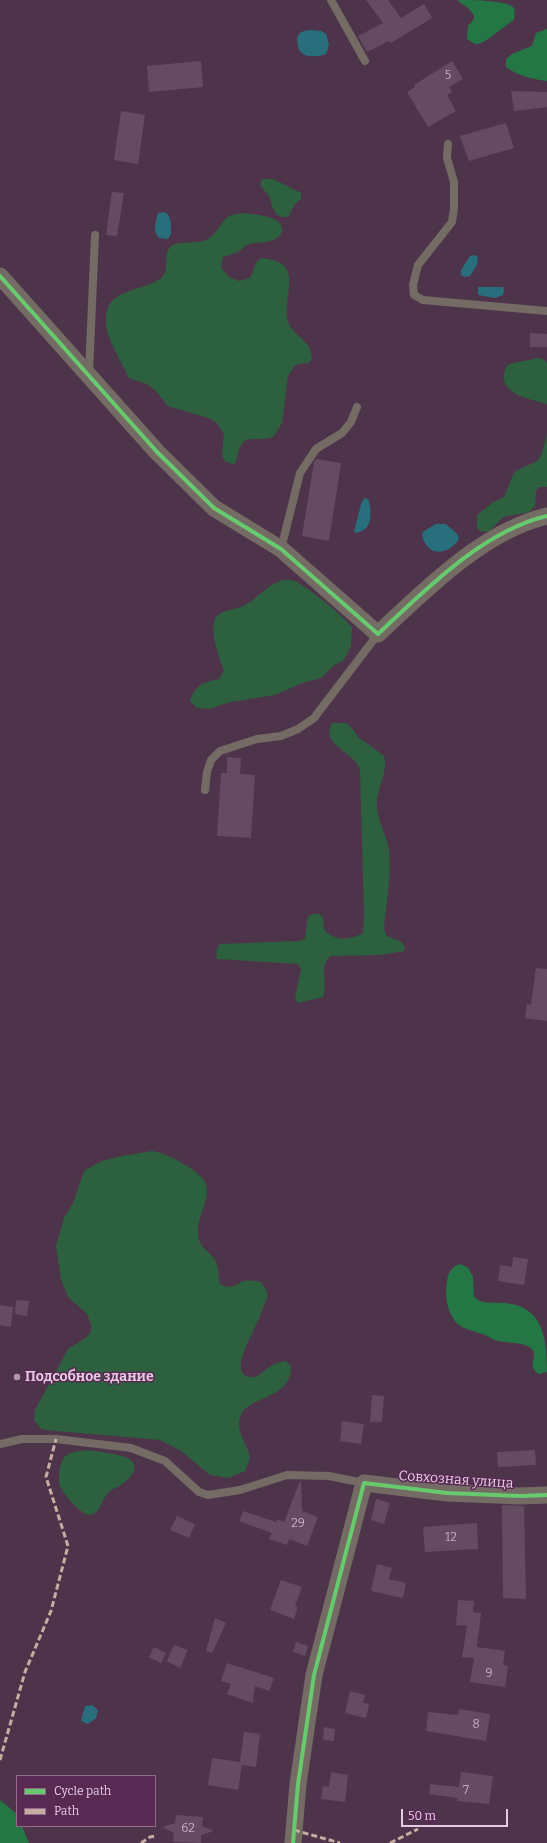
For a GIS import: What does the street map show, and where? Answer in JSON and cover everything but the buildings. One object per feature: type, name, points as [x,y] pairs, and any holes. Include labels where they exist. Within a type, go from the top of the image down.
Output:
[{"type":"street","points":[[0,276],[157,452],[214,508],[281,549],[378,634],[418,597],[469,554],[499,536],[547,516]]},
{"type":"street","points":[[293,1843],[298,1784],[314,1675],[364,1483]]},
{"type":"street","name":"Совхозная улица","points":[[364,1483],[447,1493],[520,1496],[547,1494]]},
{"type":"lane","points":[[331,0],[365,61]]},
{"type":"lane","points":[[448,144],[447,158],[454,182],[454,208],[452,222],[418,265],[413,285],[414,295],[423,300],[547,310]]},
{"type":"lane","points":[[89,376],[94,235]]},
{"type":"lane","points":[[281,549],[300,473],[316,449],[342,433],[351,422],[357,407]]},
{"type":"lane","points":[[205,790],[207,772],[211,760],[220,751],[257,739],[281,736],[298,729],[314,718],[378,634]]},
{"type":"lane","name":"Совхозная улица","points":[[0,1444],[22,1439],[56,1439],[131,1448],[165,1461],[199,1492],[208,1495],[240,1490],[287,1475],[329,1476],[364,1483]]},
{"type":"green space","points":[[457,0],[487,1],[509,5],[513,7],[515,12],[514,20],[484,41],[476,44],[473,43],[467,39],[468,26],[474,19],[474,15],[468,8]]},
{"type":"green space","points":[[547,29],[547,81],[525,77],[506,67],[506,59],[512,54],[532,46],[536,33]]},
{"type":"green space","points":[[262,179],[273,179],[301,193],[301,199],[295,204],[288,217],[283,217],[276,213],[268,195],[261,186]]},
{"type":"green space","points":[[244,213],[261,215],[273,219],[281,226],[282,231],[279,237],[274,240],[244,246],[238,252],[223,257],[221,267],[229,277],[239,281],[250,278],[257,261],[262,258],[276,261],[286,267],[289,281],[287,306],[288,321],[292,329],[309,347],[312,359],[308,363],[295,365],[288,376],[282,423],[273,437],[252,439],[244,442],[241,445],[236,462],[233,464],[226,462],[222,456],[224,434],[217,423],[208,418],[168,406],[156,391],[147,384],[129,378],[110,340],[106,324],[106,316],[108,307],[119,296],[153,283],[163,276],[166,268],[168,250],[171,246],[174,244],[206,240],[213,235],[229,216]]},
{"type":"green space","points":[[538,358],[543,359],[547,363],[547,404],[520,396],[508,388],[505,382],[505,371],[509,364]]},
{"type":"green space","points":[[547,434],[547,487],[539,487],[536,491],[535,506],[529,512],[503,517],[489,532],[480,531],[477,528],[477,515],[492,503],[504,497],[516,471],[537,461],[542,453]]},
{"type":"green space","points":[[283,580],[292,580],[306,587],[332,608],[352,627],[351,646],[344,660],[333,666],[321,678],[302,683],[275,695],[230,702],[209,709],[197,708],[190,701],[192,695],[204,683],[219,679],[224,671],[213,632],[216,618],[221,613],[245,605],[272,585]]},
{"type":"green space","points":[[332,723],[346,723],[358,737],[384,756],[385,768],[378,794],[377,807],[387,840],[390,864],[384,928],[386,935],[403,944],[405,951],[380,955],[331,956],[327,960],[324,970],[325,987],[323,997],[298,1003],[295,998],[301,969],[298,964],[217,959],[216,954],[220,944],[300,941],[305,938],[308,916],[314,914],[320,914],[323,918],[324,930],[338,938],[342,939],[358,936],[363,933],[364,915],[360,770],[352,758],[330,738],[329,731]]},
{"type":"green space","points":[[152,1151],[181,1162],[196,1172],[206,1183],[207,1194],[198,1224],[198,1235],[200,1243],[215,1260],[220,1284],[230,1287],[244,1281],[261,1282],[267,1292],[267,1298],[242,1356],[242,1371],[246,1376],[254,1377],[280,1362],[286,1361],[291,1366],[290,1377],[285,1385],[278,1391],[252,1404],[245,1409],[241,1415],[239,1425],[243,1440],[249,1453],[249,1460],[245,1471],[228,1478],[210,1475],[181,1451],[160,1440],[46,1430],[41,1429],[34,1420],[35,1410],[68,1349],[87,1337],[91,1331],[91,1325],[87,1314],[68,1297],[61,1279],[56,1246],[64,1218],[73,1203],[85,1170],[102,1161]]},
{"type":"green space","points":[[460,1264],[468,1268],[473,1277],[474,1297],[478,1300],[488,1303],[517,1305],[527,1310],[535,1317],[544,1337],[547,1372],[539,1374],[535,1370],[533,1367],[533,1350],[526,1345],[495,1340],[465,1328],[455,1321],[448,1305],[446,1287],[450,1271]]},
{"type":"green space","points":[[87,1450],[123,1456],[132,1462],[134,1466],[134,1471],[127,1480],[109,1491],[97,1511],[90,1515],[82,1512],[69,1499],[60,1486],[59,1479],[60,1469],[64,1457],[77,1451]]},
{"type":"green space","points":[[0,1800],[16,1813],[16,1827],[22,1827],[29,1843],[0,1843]]},
{"type":"water","points":[[309,30],[321,31],[326,34],[329,45],[326,54],[312,56],[305,55],[300,51],[297,37],[301,32]]},
{"type":"water","points":[[165,212],[169,216],[171,222],[171,234],[168,239],[159,238],[155,229],[158,213]]},
{"type":"water","points":[[475,255],[478,257],[477,265],[470,276],[465,277],[461,275],[461,270],[470,256]]},
{"type":"water","points":[[478,287],[503,287],[503,295],[495,298],[478,295]]},
{"type":"water","points":[[365,498],[368,499],[370,506],[371,514],[369,523],[364,530],[356,533],[354,531],[362,501]]},
{"type":"water","points":[[436,524],[446,524],[458,535],[459,539],[449,549],[438,552],[428,547],[425,542],[422,535],[424,531]]},
{"type":"water","points":[[92,1705],[98,1710],[96,1718],[88,1724],[81,1721],[85,1706]]},
{"type":"marked path","points":[[0,1760],[25,1672],[51,1611],[68,1546],[46,1477],[56,1439]]},
{"type":"marked path","points":[[390,1843],[418,1829]]},
{"type":"marked path","points":[[294,1830],[340,1843]]},
{"type":"marked path","points":[[141,1843],[150,1837],[155,1836]]},
{"type":"cycle path","points":[[0,276],[157,452],[214,508],[281,549],[378,634],[435,581],[478,548],[523,524],[547,516]]},
{"type":"cycle path","points":[[293,1843],[298,1784],[314,1675],[364,1483],[447,1493],[520,1496],[547,1495]]},
{"type":"place","name":"Подсобное здание","points":[[17,1377]]}]
